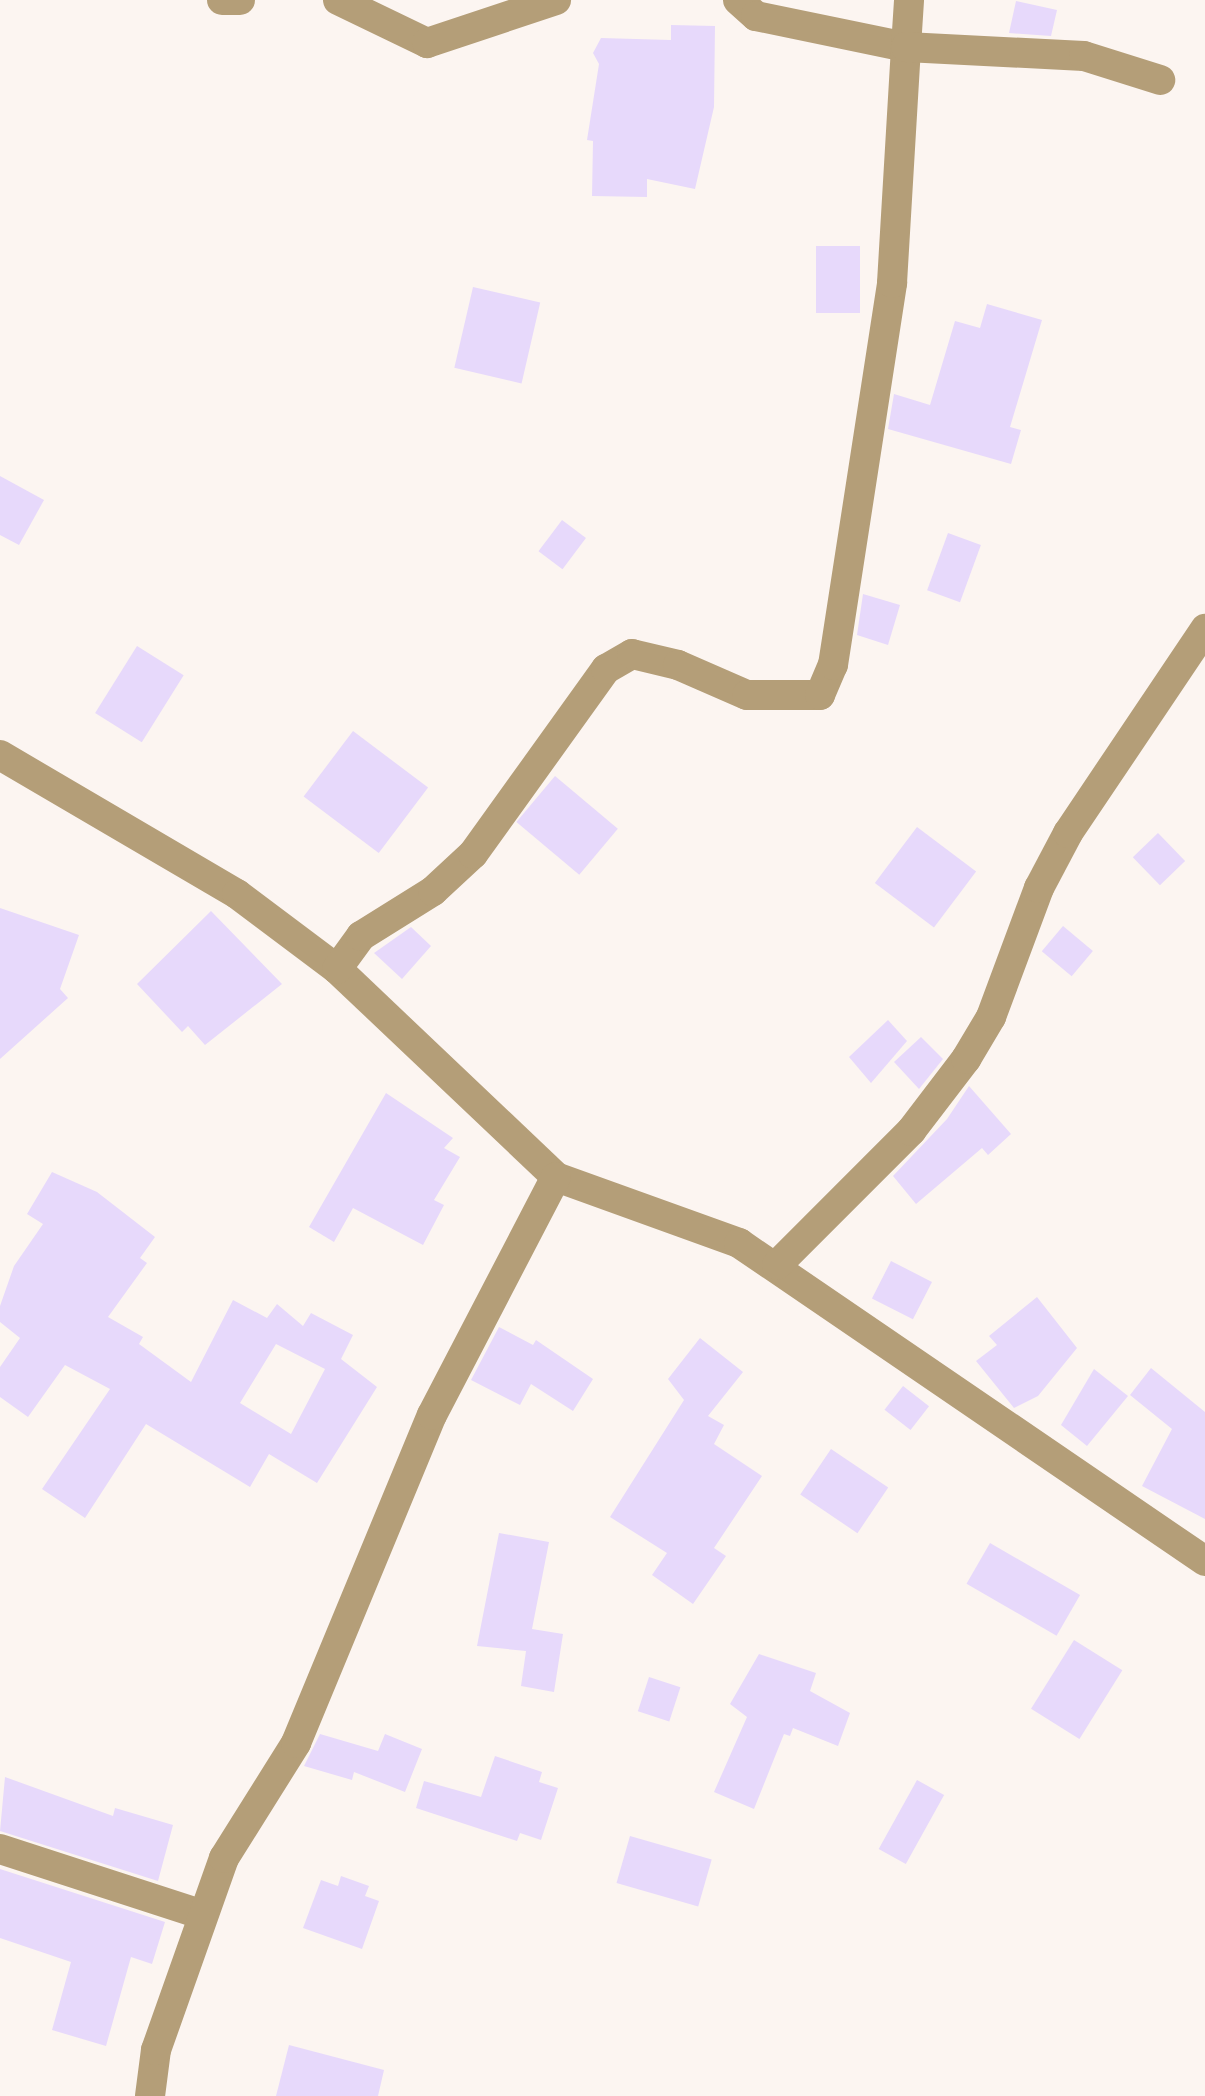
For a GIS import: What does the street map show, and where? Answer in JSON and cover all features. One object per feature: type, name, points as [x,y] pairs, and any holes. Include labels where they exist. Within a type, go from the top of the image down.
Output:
[{"type":"street","points":[[222,0],[240,0]]},
{"type":"street","points":[[338,0],[427,44],[556,0]]},
{"type":"street","points":[[738,0],[756,16],[906,47],[1084,56],[1160,80]]},
{"type":"street","points":[[337,969],[361,936],[432,891],[473,854],[606,669],[632,654],[678,665],[746,695],[820,695],[833,665],[892,283],[910,0]]},
{"type":"street","points":[[777,1266],[911,1130],[966,1059],[990,1017],[1039,888],[1068,833],[1205,628]]},
{"type":"street","points":[[0,755],[237,894],[337,969],[556,1177],[694,1223],[777,1266],[829,1309],[1205,1560]]},
{"type":"street","points":[[150,2096],[156,2050],[224,1858],[296,1742],[432,1415],[556,1177]]},
{"type":"street","points":[[0,1849],[203,1915]]},
{"type":"building","points":[[1016,1],[1057,10],[1051,36],[1009,33]]},
{"type":"building","points":[[671,25],[715,26],[714,107],[695,189],[647,179],[647,197],[592,196],[593,141],[587,140],[599,64],[593,53],[601,38],[671,40]]},
{"type":"building","points":[[816,246],[860,246],[860,313],[816,313]]},
{"type":"building","points":[[473,287],[540,303],[522,383],[454,368]]},
{"type":"building","points":[[987,304],[1042,320],[1010,427],[1021,430],[1011,464],[888,429],[894,394],[930,405],[955,321],[980,328]]},
{"type":"building","points":[[0,476],[44,500],[19,545],[0,535]]},
{"type":"building","points":[[562,520],[586,538],[562,569],[539,551]]},
{"type":"building","points":[[948,533],[981,545],[960,602],[927,590]]},
{"type":"building","points":[[863,594],[900,605],[888,645],[857,635]]},
{"type":"building","points":[[137,646],[184,675],[142,742],[95,713]]},
{"type":"building","points":[[353,731],[428,788],[379,853],[304,796]]},
{"type":"building","points":[[555,776],[618,829],[579,875],[516,822]]},
{"type":"building","points":[[917,827],[976,872],[934,927],[875,883]]},
{"type":"building","points":[[1158,833],[1185,861],[1160,885],[1133,857]]},
{"type":"building","points":[[0,908],[79,935],[60,989],[68,998],[0,1059]]},
{"type":"building","points":[[211,911],[282,984],[205,1045],[188,1026],[182,1032],[137,984]]},
{"type":"building","points":[[1063,926],[1093,951],[1072,976],[1042,951]]},
{"type":"building","points":[[411,927],[431,946],[402,979],[374,953]]},
{"type":"building","points":[[888,1020],[907,1041],[871,1083],[849,1057]]},
{"type":"building","points":[[921,1037],[943,1059],[919,1089],[894,1062]]},
{"type":"building","points":[[969,1086],[1011,1134],[988,1155],[982,1148],[916,1204],[893,1176],[947,1119]]},
{"type":"building","points":[[386,1093],[453,1138],[444,1148],[460,1157],[434,1200],[444,1205],[423,1245],[353,1208],[334,1242],[309,1227]]},
{"type":"building","points":[[52,1172],[97,1192],[155,1237],[140,1258],[147,1263],[108,1317],[143,1337],[139,1344],[191,1382],[233,1300],[267,1318],[277,1304],[303,1326],[311,1313],[353,1335],[341,1359],[377,1387],[317,1483],[269,1454],[250,1487],[146,1424],[85,1518],[42,1489],[110,1389],[65,1365],[28,1417],[0,1397],[0,1367],[20,1338],[0,1322],[0,1306],[14,1266],[43,1224],[27,1214]],"holes":[[[276,1344],[325,1369],[291,1434],[240,1403]]]},
{"type":"building","points":[[891,1261],[932,1282],[913,1319],[872,1298]]},
{"type":"building","points":[[1037,1297],[1077,1348],[1038,1396],[1014,1408],[976,1361],[997,1345],[989,1336]]},
{"type":"building","points":[[499,1327],[533,1345],[536,1340],[593,1379],[573,1411],[531,1384],[520,1405],[471,1380]]},
{"type":"building","points":[[700,1338],[743,1372],[708,1416],[724,1425],[714,1444],[762,1476],[714,1548],[726,1556],[693,1604],[652,1575],[667,1553],[610,1517],[684,1400],[668,1379]]},
{"type":"building","points":[[1151,1368],[1205,1412],[1205,1519],[1142,1486],[1172,1429],[1130,1395]]},
{"type":"building","points":[[1094,1369],[1128,1396],[1087,1446],[1061,1425]]},
{"type":"building","points":[[903,1386],[929,1406],[911,1430],[885,1410]]},
{"type":"building","points":[[831,1449],[888,1488],[857,1533],[800,1495]]},
{"type":"building","points":[[499,1533],[549,1542],[532,1629],[563,1634],[554,1692],[521,1686],[526,1651],[477,1646]]},
{"type":"building","points":[[990,1543],[1080,1595],[1057,1636],[966,1584]]},
{"type":"building","points":[[1074,1640],[1122,1670],[1079,1739],[1031,1709]]},
{"type":"building","points":[[759,1654],[816,1673],[810,1691],[850,1713],[838,1746],[793,1728],[790,1736],[784,1734],[754,1809],[714,1792],[747,1717],[730,1704]]},
{"type":"building","points":[[649,1677],[680,1687],[669,1721],[638,1711]]},
{"type":"building","points":[[320,1734],[378,1751],[385,1734],[422,1749],[405,1792],[354,1772],[352,1780],[304,1766]]},
{"type":"building","points":[[495,1756],[542,1772],[539,1782],[558,1788],[541,1840],[520,1833],[517,1841],[416,1808],[424,1781],[481,1797]]},
{"type":"building","points":[[5,1777],[113,1816],[115,1808],[173,1825],[158,1881],[0,1831]]},
{"type":"building","points":[[917,1780],[944,1795],[906,1864],[879,1849]]},
{"type":"building","points":[[630,1836],[712,1859],[698,1907],[616,1883]]},
{"type":"building","points":[[0,1869],[165,1922],[152,1964],[131,1957],[106,2046],[52,2030],[71,1962],[0,1938]]},
{"type":"building","points":[[341,1876],[369,1886],[365,1896],[379,1901],[362,1949],[303,1928],[321,1880],[338,1886]]},
{"type":"building","points":[[289,2045],[384,2070],[378,2096],[276,2096]]}]
